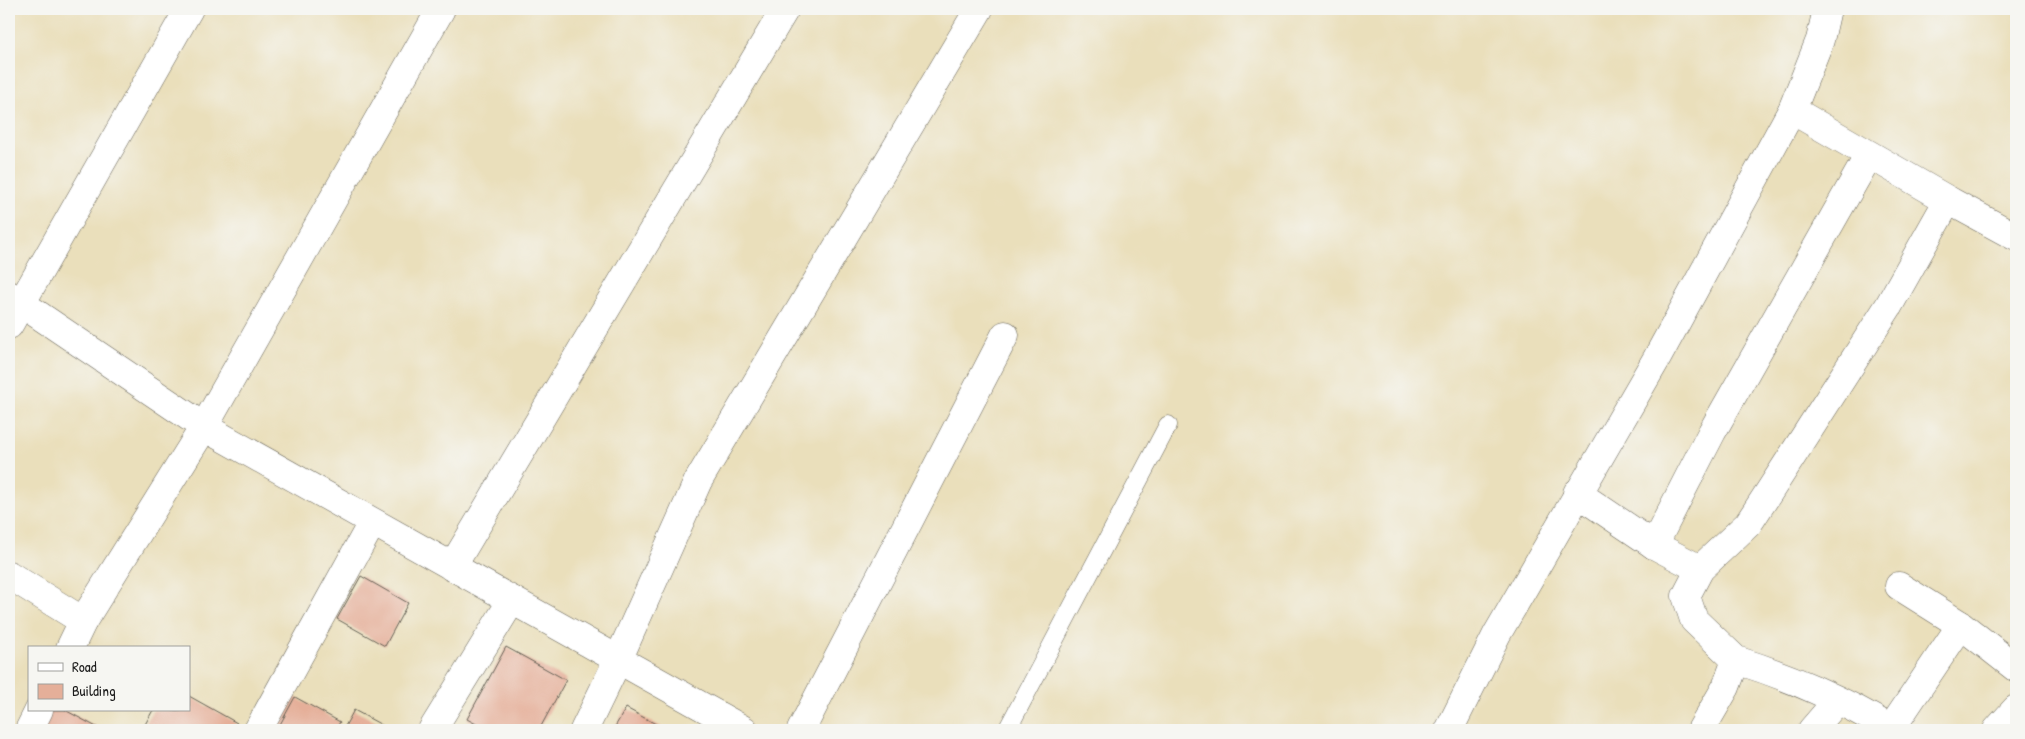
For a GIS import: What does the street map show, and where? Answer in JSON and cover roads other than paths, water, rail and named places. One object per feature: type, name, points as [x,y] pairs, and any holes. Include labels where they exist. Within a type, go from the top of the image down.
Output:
[{"type":"street","points":[[189,9],[13,308],[204,427],[744,730]]},
{"type":"street","points":[[71,646],[83,621],[204,427],[441,9]]},
{"type":"street","points":[[452,567],[785,9]]},
{"type":"street","points":[[584,730],[618,660],[698,481],[979,9]]},
{"type":"street","points":[[1449,730],[1497,634],[1577,493],[1658,358],[1792,110],[1820,40],[1827,9]]},
{"type":"street","points":[[1792,110],[2016,237]]},
{"type":"street","points":[[1654,545],[1712,432],[1869,155]]},
{"type":"street","points":[[1948,200],[1888,307],[1764,500],[1748,524],[1700,569],[1686,596],[1694,620],[1736,660],[1766,669],[1837,701],[1870,716],[1891,730],[1962,625]]},
{"type":"street","points":[[801,730],[1005,335]]},
{"type":"street","points":[[1577,493],[1654,545],[1700,569]]},
{"type":"street","points":[[258,730],[372,522]]},
{"type":"street","points":[[9,574],[83,621]]},
{"type":"street","points":[[1899,586],[1962,625],[2016,668]]},
{"type":"street","points":[[432,730],[512,600]]},
{"type":"street","points":[[1701,730],[1726,688],[1736,660]]},
{"type":"street","points":[[1812,730],[1837,701]]},
{"type":"street","points":[[1998,730],[2016,709]]},
{"type":"street","points":[[29,730],[38,712]]},
{"type":"lane","points":[[1007,730],[1168,425]]}]
